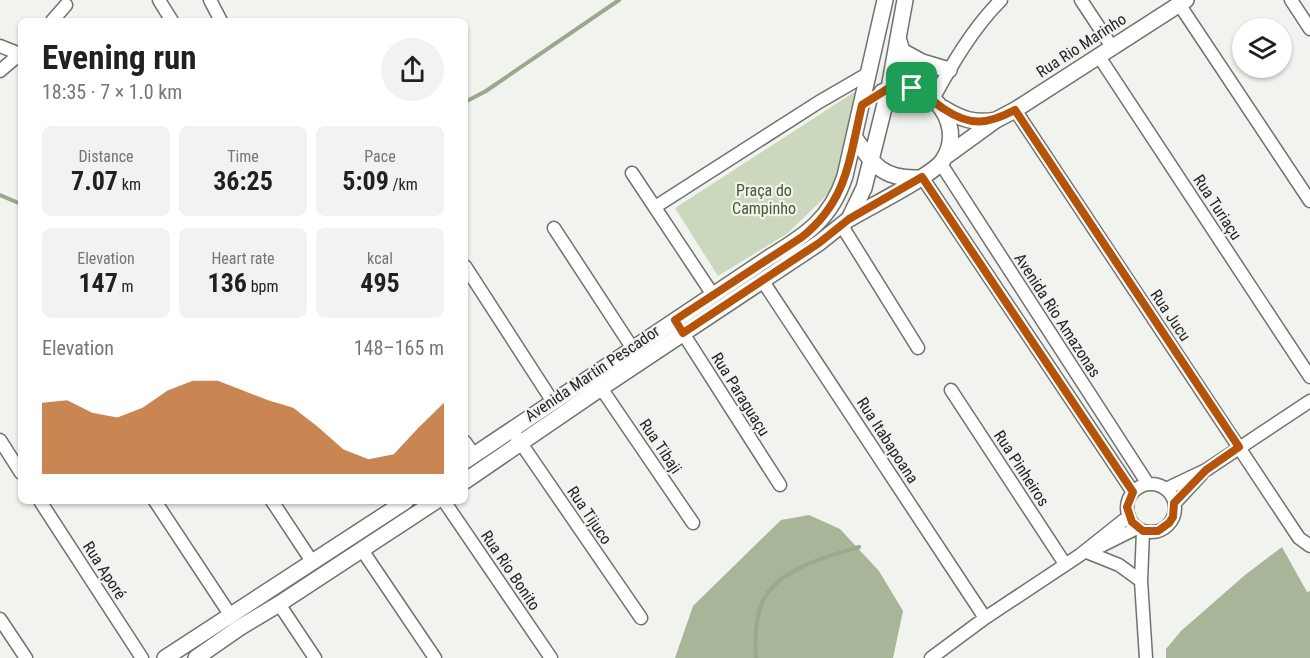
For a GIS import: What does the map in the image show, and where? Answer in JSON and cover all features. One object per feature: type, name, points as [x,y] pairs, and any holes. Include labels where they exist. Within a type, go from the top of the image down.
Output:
[{"type":"street","points":[[159,0],[170,18]]},
{"type":"street","points":[[210,0],[219,18]]},
{"type":"street","name":"Avenida Martin Pescador","points":[[468,453],[512,430],[816,226],[834,203],[841,188],[855,138],[885,0]]},
{"type":"street","points":[[905,0],[889,88],[872,162],[864,188],[845,222],[918,348]]},
{"type":"street","points":[[933,100],[949,70],[982,22],[1001,0]]},
{"type":"street","points":[[1081,0],[1112,47]]},
{"type":"street","points":[[1291,0],[1310,29]]},
{"type":"street","points":[[54,18],[66,2]]},
{"type":"street","points":[[65,18],[66,2]]},
{"type":"street","points":[[1182,2],[1310,201]]},
{"type":"street","name":"Rua Rio Marinho","points":[[943,160],[996,120],[1182,2]]},
{"type":"street","points":[[855,138],[872,162],[888,175],[897,177],[920,178],[943,160],[950,144],[950,123],[902,51],[897,35]]},
{"type":"street","points":[[0,46],[18,52]]},
{"type":"street","points":[[902,51],[922,62],[949,70]]},
{"type":"street","name":"Rua Turiaçu","points":[[1098,55],[1310,377]]},
{"type":"street","points":[[0,71],[18,56]]},
{"type":"street","points":[[655,207],[819,102],[869,73]]},
{"type":"street","points":[[862,105],[889,88],[912,88],[933,100]]},
{"type":"street","name":"Rua Rio Marinho","points":[[933,100],[968,121],[996,120]]},
{"type":"street","name":"Rua Jucu","points":[[1015,110],[1299,538],[1310,546]]},
{"type":"street","name":"Avenida Rio Amazonas","points":[[943,160],[1148,484]]},
{"type":"street","points":[[632,173],[712,295]]},
{"type":"street","points":[[920,178],[1133,492]]},
{"type":"street","name":"Avenida Martin Pescador","points":[[468,479],[845,222],[920,178]]},
{"type":"street","points":[[554,228],[633,349]]},
{"type":"street","points":[[468,271],[553,402]]},
{"type":"street","name":"Rua Itabapoana","points":[[762,280],[985,618]]},
{"type":"street","name":"Rua Paraguaçu","points":[[675,320],[780,485]]},
{"type":"street","name":"Rua Tibaji","points":[[601,388],[693,523]]},
{"type":"street","name":"Rua Pinheiros","points":[[951,390],[1065,564]]},
{"type":"street","points":[[1166,489],[1206,470],[1310,401]]},
{"type":"street","name":"Rua Tijuco","points":[[512,430],[640,618]]},
{"type":"street","points":[[0,441],[18,468]]},
{"type":"street","points":[[1174,503],[1206,470]]},
{"type":"street","points":[[931,658],[1065,564],[1140,529],[1158,531],[1164,528],[1173,517],[1174,503],[1166,489],[1155,484],[1148,484],[1133,492],[1129,499],[1128,516],[1084,554]]},
{"type":"street","name":"Rua Aporé","points":[[41,504],[142,658]]},
{"type":"street","points":[[157,504],[231,615]]},
{"type":"street","points":[[274,504],[313,563]]},
{"type":"street","points":[[165,658],[313,563],[384,510],[399,504]]},
{"type":"street","points":[[198,657],[431,504]]},
{"type":"street","name":"Rua Rio Bonito","points":[[446,504],[551,658]]},
{"type":"street","points":[[384,510],[377,526],[359,539],[358,546],[435,658]]},
{"type":"street","points":[[1128,516],[1140,529],[1146,658]]},
{"type":"street","points":[[327,573],[331,564],[350,551],[352,545],[348,539]]},
{"type":"street","points":[[1084,554],[1119,565],[1141,581]]},
{"type":"street","points":[[279,604],[315,658]]},
{"type":"street","points":[[0,619],[26,658]]},
{"type":"green space","name":"Praça do Campinho","points":[[859,89],[838,176],[826,196],[788,233],[718,276],[675,208]]},
{"type":"green space","points":[[809,515],[840,529],[879,571],[903,611],[893,658],[675,658],[693,606],[781,520]]},
{"type":"green space","points":[[1282,547],[1307,592],[1310,591],[1310,658],[1166,658],[1166,649],[1181,631],[1245,575]]},
{"type":"waterway","points":[[468,100],[486,91],[619,0]]},
{"type":"waterway","points":[[0,195],[18,203]]},
{"type":"waterway","points":[[756,658],[758,617],[769,591],[790,573],[804,566],[859,547]]},
{"type":"route","points":[[889,88],[912,88],[923,92],[943,108],[968,121],[996,120],[1015,110],[1239,447],[1206,470],[1174,503],[1173,517],[1164,528],[1158,531],[1143,531],[1132,522],[1128,516],[1127,507],[1133,492],[922,177],[849,219],[819,243],[683,333],[675,320],[816,226],[834,203],[841,188],[862,105],[889,88]]}]
